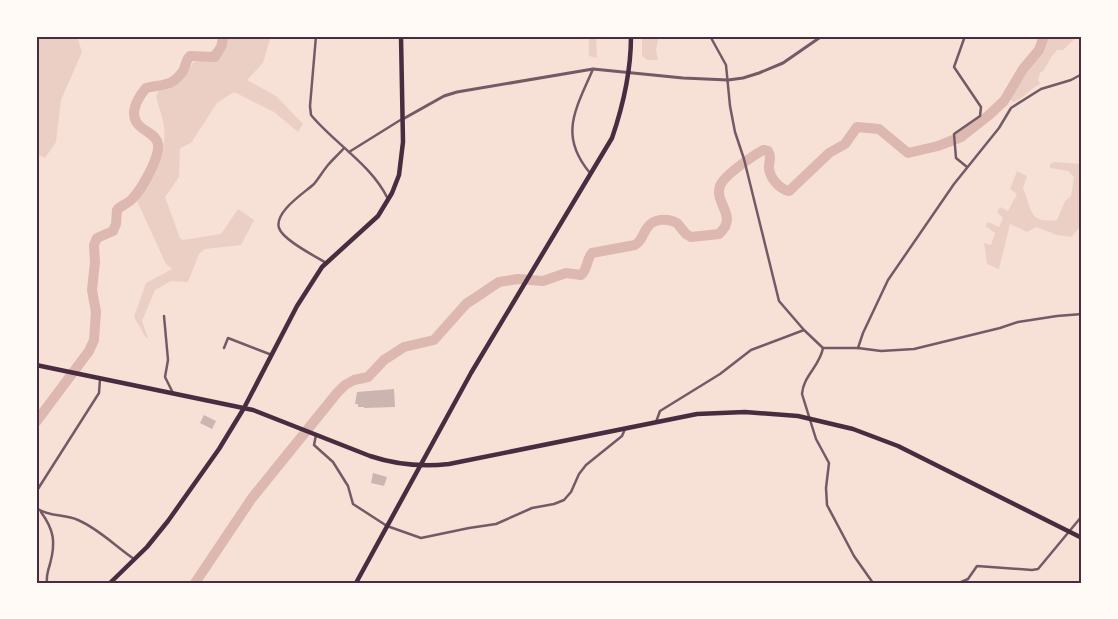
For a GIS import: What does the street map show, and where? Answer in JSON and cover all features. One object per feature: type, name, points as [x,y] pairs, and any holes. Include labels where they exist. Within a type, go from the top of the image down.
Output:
[{"type":"main road","points":[[110,583],[147,547],[219,449],[244,408],[297,306],[326,263],[372,223],[396,185],[401,162],[401,36]]},
{"type":"main road","points":[[356,583],[419,466],[519,292],[612,138],[621,113],[631,57],[631,36]]},
{"type":"main road","points":[[36,365],[244,408],[387,462],[419,466],[450,464],[697,414],[745,412],[798,416],[853,429],[898,446],[1082,538]]},
{"type":"street","points":[[316,36],[310,106],[311,114],[372,174],[388,200]]},
{"type":"street","points":[[710,36],[726,65],[734,123],[779,301],[804,330],[823,348],[914,349],[1018,322],[1082,314]]},
{"type":"street","points":[[349,152],[362,142],[402,119],[444,96],[457,92],[593,69],[627,74],[683,78],[728,80],[742,78],[783,62],[822,36]]},
{"type":"street","points":[[965,36],[954,68],[981,107],[980,116],[954,134],[956,158],[967,167]]},
{"type":"street","points":[[590,175],[574,147],[572,133],[575,107],[593,69]]},
{"type":"street","points":[[858,348],[866,325],[888,280],[967,167],[999,128],[1011,108],[1041,90],[1071,80],[1082,74]]},
{"type":"street","points":[[326,263],[285,236],[278,225],[287,208],[314,183],[344,148]]},
{"type":"street","points":[[164,316],[168,360],[165,376],[174,393]]},
{"type":"street","points":[[656,422],[660,411],[720,374],[751,350],[804,330]]},
{"type":"street","points":[[224,348],[228,338],[272,354]]},
{"type":"street","points":[[823,348],[819,360],[802,387],[802,394],[816,439],[830,463],[826,488],[827,505],[854,556],[873,583]]},
{"type":"street","points":[[36,492],[98,393],[101,378]]},
{"type":"street","points":[[315,434],[314,445],[333,462],[348,486],[353,504],[388,526],[421,538],[496,524],[532,508],[564,500],[571,492],[579,474],[586,465],[622,436],[626,428]]},
{"type":"street","points":[[36,508],[50,515],[66,516],[80,521],[97,530],[134,559]]},
{"type":"street","points":[[40,511],[49,525],[55,542],[46,576],[47,583]]},
{"type":"street","points":[[959,583],[968,579],[977,566],[1038,569],[1082,516]]},
{"type":"shaded area","points":[[36,36],[77,36],[82,52],[61,100],[56,142],[45,158],[39,155],[36,125]]},
{"type":"shaded area","points":[[218,36],[271,36],[263,63],[247,80],[276,96],[303,124],[298,132],[274,112],[234,92],[217,103],[191,143],[180,148],[179,177],[165,197],[180,238],[183,240],[221,234],[238,209],[254,220],[241,245],[205,249],[199,254],[188,282],[171,281],[155,290],[142,321],[148,338],[146,338],[134,317],[146,283],[172,269],[166,264],[136,199],[148,184],[158,166],[163,146],[163,123],[156,96],[159,90],[170,89],[193,63],[205,58],[216,46]]},
{"type":"shaded area","points":[[589,36],[596,36],[597,58],[589,56]]},
{"type":"shaded area","points":[[642,36],[659,36],[656,50],[658,60],[647,60],[642,56]]},
{"type":"shaded area","points":[[1045,36],[1078,36],[1063,50],[1057,50],[1052,56],[1044,70],[1040,73],[1038,79],[1040,84],[1013,102],[1010,99],[1038,53]]},
{"type":"shaded area","points":[[1054,162],[1082,164],[1082,225],[1071,237],[1057,235],[1036,227],[1027,232],[1010,224],[999,269],[987,264],[984,243],[991,245],[995,233],[985,226],[988,222],[999,227],[1003,218],[997,212],[1000,207],[1008,211],[1017,194],[1010,189],[1017,171],[1027,176],[1023,188],[1035,217],[1047,221],[1057,220],[1065,201],[1071,196],[1074,177],[1068,171],[1050,168],[1050,164]]},
{"type":"building","points":[[394,389],[395,407],[364,408],[358,407],[358,404],[355,404],[357,392]]},
{"type":"building","points":[[204,415],[216,421],[212,429],[200,423]]},
{"type":"building","points":[[373,473],[387,477],[384,486],[371,483]]},
{"type":"waterway","points":[[36,422],[89,351],[94,340],[96,312],[92,290],[95,262],[94,245],[97,238],[113,231],[116,224],[117,210],[136,194],[150,173],[156,157],[158,150],[157,141],[154,136],[137,124],[134,114],[136,103],[146,88],[167,84],[175,80],[183,71],[190,56],[215,57],[222,45],[223,36]]},
{"type":"waterway","points":[[195,583],[252,498],[345,385],[354,380],[368,377],[384,360],[404,347],[434,340],[466,304],[499,282],[518,279],[543,281],[566,273],[581,275],[592,253],[635,245],[641,240],[650,225],[657,221],[669,220],[677,223],[691,237],[719,234],[725,228],[727,221],[719,192],[722,182],[746,161],[763,150],[769,153],[769,171],[773,178],[778,185],[789,191],[829,153],[845,144],[857,127],[879,129],[908,153],[938,146],[961,137],[1004,101],[1023,69],[1039,50],[1044,36]]}]
